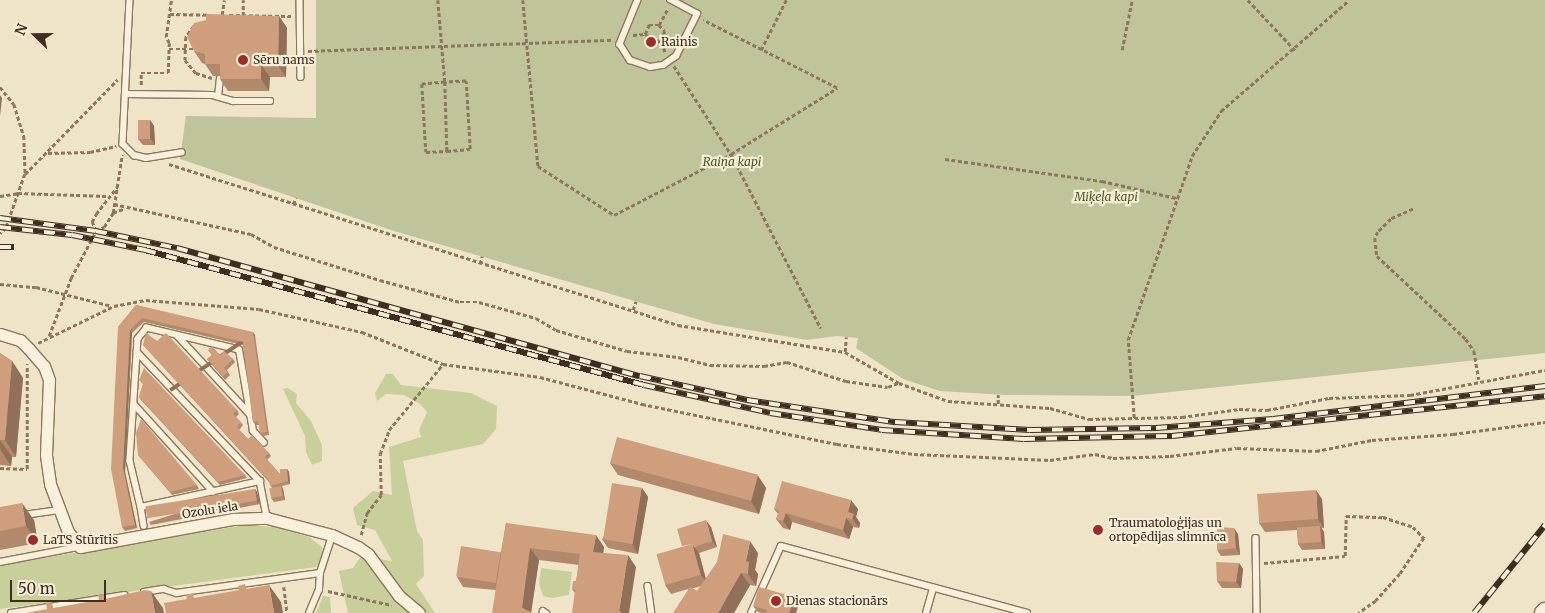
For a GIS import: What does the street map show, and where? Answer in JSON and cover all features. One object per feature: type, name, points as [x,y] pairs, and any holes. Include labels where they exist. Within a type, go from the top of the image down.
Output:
[{"type":"street","points":[[0,334],[20,340],[44,366],[49,380],[46,455],[50,484],[68,532],[80,547]]},
{"type":"street","name":"Ozolu iela","points":[[80,547],[233,519],[267,518],[332,535],[358,546],[368,554],[399,596],[417,612]]},
{"type":"lane","points":[[130,0],[123,144],[134,154],[146,158],[182,152]]},
{"type":"lane","points":[[300,0],[301,77]]},
{"type":"lane","points":[[638,0],[620,39],[626,56],[635,63],[655,66],[670,60],[696,17],[695,11],[672,0]]},
{"type":"lane","points":[[218,97],[219,81]]},
{"type":"lane","points":[[125,94],[218,97],[233,101],[270,101]]},
{"type":"lane","points":[[144,526],[130,461],[138,339],[147,328],[239,350],[253,431],[264,443]]},
{"type":"lane","points":[[176,335],[250,414]]},
{"type":"lane","points":[[137,352],[260,481],[267,518]]},
{"type":"lane","points":[[134,404],[213,491]]},
{"type":"lane","points":[[141,507],[260,481]]},
{"type":"lane","points":[[20,516],[59,510]]},
{"type":"lane","points":[[309,613],[320,590],[320,573],[332,535]]},
{"type":"lane","points":[[1256,538],[1257,613]]},
{"type":"lane","points":[[751,613],[781,546],[1027,613]]},
{"type":"lane","points":[[0,562],[80,547]]},
{"type":"lane","points":[[11,613],[164,589],[176,594],[320,573]]},
{"type":"lane","points":[[648,586],[652,613]]},
{"type":"lane","points":[[926,613],[933,588]]},
{"type":"path","points":[[141,94],[141,73],[168,73],[169,48],[166,37],[171,0]]},
{"type":"path","points":[[224,0],[224,15]]},
{"type":"path","points":[[243,0],[243,23]]},
{"type":"path","points":[[438,0],[445,82],[447,151]]},
{"type":"path","points":[[523,0],[538,166],[614,215],[731,154],[837,88],[696,17]]},
{"type":"path","points":[[761,50],[786,0]]},
{"type":"path","points":[[1122,50],[1132,0]]},
{"type":"path","points":[[1248,0],[1295,50]]},
{"type":"path","points":[[1134,418],[1128,340],[1145,286],[1157,262],[1176,198],[1192,156],[1222,111],[1295,50],[1349,0]]},
{"type":"path","points":[[170,14],[300,16]]},
{"type":"path","points":[[219,18],[224,15]]},
{"type":"path","points":[[659,25],[663,18]]},
{"type":"path","points":[[202,22],[192,28],[184,48],[189,67],[219,81]]},
{"type":"path","points":[[644,34],[649,25],[659,25],[665,31],[661,42]]},
{"type":"path","points":[[301,52],[526,44],[620,39],[644,34],[661,42],[670,60],[731,154],[821,328]]},
{"type":"path","points":[[169,48],[196,49]]},
{"type":"path","points":[[25,174],[48,153],[89,107],[128,70]]},
{"type":"path","points":[[466,81],[470,149],[447,151],[426,152],[422,84],[466,81]]},
{"type":"path","points":[[0,87],[14,104],[24,136],[25,174],[6,228],[0,234]]},
{"type":"path","points":[[48,153],[90,152],[123,144],[113,213],[104,227],[96,231],[66,294],[49,336]]},
{"type":"path","points":[[146,158],[678,325],[845,352],[899,383],[948,401],[1050,408],[1089,419],[1134,418],[1267,410],[1330,398],[1410,395],[1545,370]]},
{"type":"path","points":[[945,158],[1128,186],[1176,198]]},
{"type":"path","points":[[96,231],[92,222],[107,196],[118,186]]},
{"type":"path","points":[[0,196],[18,193],[107,196]]},
{"type":"path","points":[[294,204],[296,198]]},
{"type":"path","points":[[114,204],[125,208],[181,217],[251,234],[274,247],[354,272],[460,302],[479,302],[536,318],[556,330],[627,351],[678,357],[710,364],[764,366],[787,362],[846,381],[888,387],[899,383]]},
{"type":"path","points":[[113,213],[125,208]]},
{"type":"path","points":[[1413,209],[1392,219],[1378,232],[1375,238],[1377,256],[1466,339],[1477,361],[1479,381]]},
{"type":"path","points":[[480,264],[482,256]]},
{"type":"path","points":[[0,284],[36,287],[114,306]]},
{"type":"path","points":[[0,468],[27,469],[29,349],[49,336],[114,306],[146,300],[259,309],[362,332],[443,364],[540,377],[642,404],[837,444],[914,454],[1050,460],[1095,454],[1113,458],[1170,456],[1237,448],[1316,451],[1372,440],[1453,434],[1545,422]]},
{"type":"path","points":[[633,310],[636,301]]},
{"type":"path","points":[[845,352],[846,337]]},
{"type":"path","points":[[358,546],[367,513],[381,495],[380,454],[389,430],[443,364]]},
{"type":"path","points":[[998,395],[998,404]]},
{"type":"path","points":[[1257,564],[1345,556],[1346,516],[1383,517],[1414,527],[1424,538],[1400,574],[1376,601],[1359,613]]},
{"type":"path","points":[[283,578],[287,613]]},
{"type":"path","points":[[320,590],[417,612]]},
{"type":"green space","points":[[316,0],[1545,0],[1545,353],[1132,396],[1005,395],[940,391],[903,379],[856,348],[858,338],[837,336],[807,340],[714,324],[394,231],[180,159],[186,116],[316,118]]},
{"type":"green space","points":[[386,374],[393,374],[401,385],[471,393],[497,406],[496,429],[483,444],[403,461],[417,531],[423,540],[424,576],[416,584],[435,613],[348,613],[339,571],[353,568],[361,556],[392,561],[375,530],[357,525],[353,508],[373,491],[392,495],[389,447],[421,437],[419,430],[427,412],[420,404],[404,395],[386,394],[377,401],[375,393]]},
{"type":"green space","points":[[288,388],[297,394],[296,403],[311,421],[322,445],[322,461],[312,465],[306,452],[305,436],[283,389]]},
{"type":"green space","points":[[245,525],[275,527],[309,537],[322,547],[322,560],[316,567],[0,609],[0,565]]},
{"type":"green space","points":[[541,568],[572,572],[569,595],[552,598],[543,596],[539,584]]},
{"type":"green space","points":[[323,596],[330,597],[331,613],[316,613]]},
{"type":"building","name":"Sēru nams","points":[[206,14],[279,16],[278,65],[261,65],[261,79],[220,79],[220,64],[205,64],[205,54],[194,51],[187,37],[194,23],[206,20]]},
{"type":"building","points":[[138,120],[150,120],[150,139],[138,139]]},
{"type":"building","points":[[136,305],[253,332],[267,432],[260,433],[258,421],[253,422],[243,342],[142,318],[130,330],[123,468],[135,525],[122,527],[111,469],[118,327]]},
{"type":"building","points":[[146,333],[157,341],[166,333],[237,410],[233,414],[241,422],[237,427],[248,439],[252,435],[269,453],[265,457],[280,474],[280,469],[287,469],[288,481],[270,486],[269,481],[143,345]]},
{"type":"building","points":[[212,346],[220,355],[224,351],[233,359],[224,368],[228,372],[223,376],[207,359],[212,355],[208,350]]},
{"type":"building","points":[[0,353],[12,361],[5,440],[0,440]]},
{"type":"building","points":[[144,368],[245,475],[218,482],[139,397],[143,384],[139,380]]},
{"type":"building","points":[[141,419],[197,485],[170,492],[138,455],[136,433]]},
{"type":"building","points":[[617,437],[758,475],[751,501],[610,463]]},
{"type":"building","points":[[782,481],[851,500],[848,512],[854,514],[852,519],[846,518],[843,530],[786,513],[783,521],[776,519],[779,511],[774,509]]},
{"type":"building","points":[[612,483],[642,488],[633,544],[603,539]]},
{"type":"building","points":[[281,486],[283,496],[271,498],[269,488]]},
{"type":"building","points":[[255,489],[257,501],[147,518],[145,506]]},
{"type":"building","points":[[1316,490],[1318,519],[1259,523],[1257,494]]},
{"type":"building","points":[[22,503],[26,526],[0,531],[0,507]]},
{"type":"building","points":[[706,520],[712,541],[694,547],[692,544],[682,546],[677,529]]},
{"type":"building","points":[[506,523],[596,535],[593,552],[628,555],[619,611],[622,613],[572,613],[575,590],[572,589],[573,581],[576,581],[580,554],[530,548],[522,608],[533,613],[492,613]]},
{"type":"building","points":[[1320,526],[1321,542],[1298,544],[1297,528]]},
{"type":"building","points":[[1217,527],[1234,528],[1236,548],[1217,550]]},
{"type":"building","points":[[723,534],[750,541],[746,561],[749,562],[748,574],[741,573],[718,613],[673,613],[690,587],[697,591],[717,562]]},
{"type":"building","points":[[692,544],[701,575],[665,585],[656,554]]},
{"type":"building","points":[[461,546],[501,552],[496,583],[456,577]]},
{"type":"building","points":[[1216,562],[1239,563],[1236,582],[1217,581]]},
{"type":"building","points":[[245,584],[246,589],[269,585],[274,613],[166,613],[164,603],[187,599],[186,595],[193,593],[194,598],[239,590],[238,586]]},
{"type":"building","name":"Dienas stacionārs","points":[[759,587],[795,597],[789,613],[766,613],[767,610],[753,606]]},
{"type":"building","points":[[145,590],[151,591],[155,613],[26,613],[47,609],[46,603],[52,602],[53,608],[99,600],[98,595],[104,594],[105,599]]},
{"type":"railway","points":[[0,218],[96,231],[177,248],[640,376],[747,400],[895,422],[1030,430],[1156,428],[1273,419],[1545,386]]},
{"type":"railway","points":[[0,227],[72,235],[145,250],[644,385],[770,413],[882,430],[1024,439],[1172,436],[1545,396]]},
{"type":"railway","points":[[0,247],[14,247]]},
{"type":"railway","points":[[1474,613],[1545,525]]},
{"type":"place","name":"Rainis","points":[[651,42]]},
{"type":"place","name":"Sēru nams","points":[[243,60]]},
{"type":"place","name":"Traumatoloģijas un ortopēdijas slimnīca","points":[[1098,530]]},
{"type":"place","name":"LaTS Stūrītis","points":[[33,540]]},
{"type":"place","name":"Dienas stacionārs","points":[[776,601]]},
{"type":"park label","name":"Raiņa kapi","points":[[732,162]]},
{"type":"park label","name":"Miķeļa kapi","points":[[1106,197]]}]
